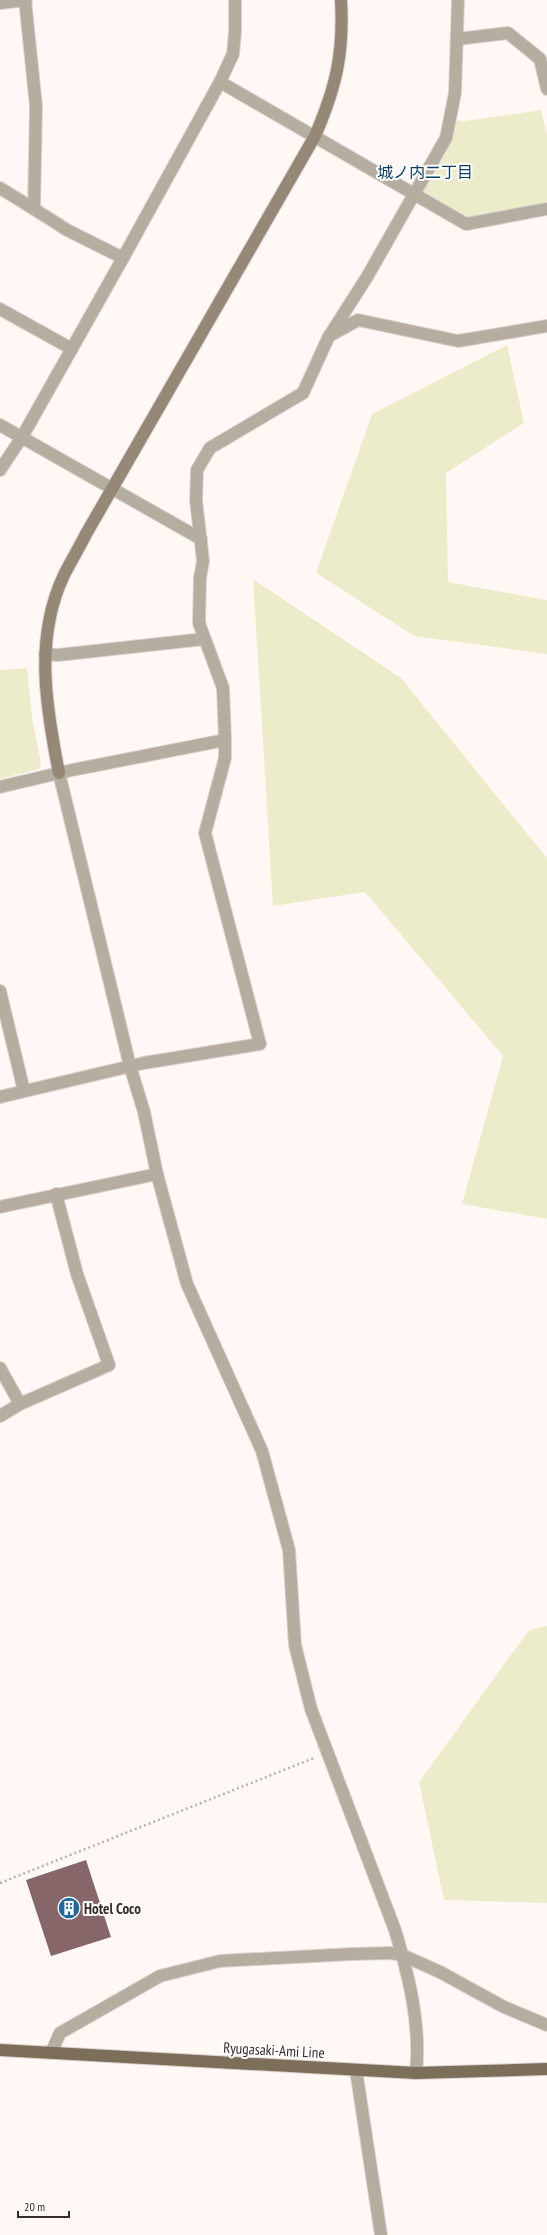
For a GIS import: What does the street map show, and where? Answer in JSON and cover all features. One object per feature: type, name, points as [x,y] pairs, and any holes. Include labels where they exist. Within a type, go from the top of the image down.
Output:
[{"type":"main road","name":"Ryugasaki-Ami Line","points":[[0,2050],[416,2073],[547,2069]]},
{"type":"street","points":[[0,3],[26,0],[36,106],[34,209]]},
{"type":"street","points":[[0,470],[22,437],[72,349],[220,82],[233,54],[236,32],[235,0]]},
{"type":"street","points":[[341,0],[342,32],[339,68],[331,97],[315,136],[64,575],[51,615],[45,654],[47,714],[59,773],[130,1066],[144,1112],[157,1174],[187,1284],[262,1450],[289,1550],[295,1645],[311,1709],[395,1930],[402,1955],[417,2023],[416,2073]]},
{"type":"street","points":[[0,1097],[130,1066],[260,1044],[205,833],[225,758],[225,740],[223,688],[199,623],[200,578],[203,560],[196,500],[197,470],[202,458],[210,448],[224,438],[303,393],[329,336],[367,277],[446,138],[455,93],[458,0]]},
{"type":"street","points":[[457,39],[508,33],[540,59],[547,89]]},
{"type":"street","points":[[220,82],[414,194],[439,211],[466,224],[547,209]]},
{"type":"street","points":[[0,188],[67,230],[123,258]]},
{"type":"street","points":[[0,309],[72,349]]},
{"type":"street","points":[[329,336],[358,320],[458,341],[547,326]]},
{"type":"street","points":[[0,425],[201,539]]},
{"type":"street","points":[[45,654],[58,655],[204,639]]},
{"type":"street","points":[[0,787],[59,773],[225,740]]},
{"type":"street","points":[[0,991],[24,1091]]},
{"type":"street","points":[[0,1207],[56,1194],[157,1174]]},
{"type":"street","points":[[0,1416],[20,1404],[109,1365],[77,1274],[56,1194]]},
{"type":"street","points":[[0,1368],[20,1404]]},
{"type":"street","points":[[51,2053],[60,2033],[160,1976],[220,1961],[352,1954],[391,1953],[402,1955],[440,1972],[504,2007],[547,2025]]},
{"type":"street","points":[[356,2070],[381,2235]]},
{"type":"path","points":[[0,1883],[25,1875],[327,1752]]},
{"type":"green space","points":[[541,110],[547,135],[547,209],[466,224],[414,194],[449,120],[464,121]]},
{"type":"green space","points":[[507,345],[524,423],[446,473],[448,582],[547,600],[547,654],[414,636],[316,573],[372,414]]},
{"type":"green space","points":[[253,579],[401,678],[547,858],[547,1219],[462,1204],[503,1056],[365,892],[273,906]]},
{"type":"green space","points":[[27,668],[32,717],[41,763],[39,769],[0,779],[0,670]]},
{"type":"green space","points":[[547,1626],[547,1903],[444,1900],[419,1782],[529,1630]]},
{"type":"building","name":"Hotel Coco","points":[[86,1860],[111,1937],[51,1956],[26,1880]]},
{"type":"place","name":"Hotel Coco","points":[[69,1908]]},
{"type":"district","name":"城ノ内二丁目","points":[[425,172]]}]
